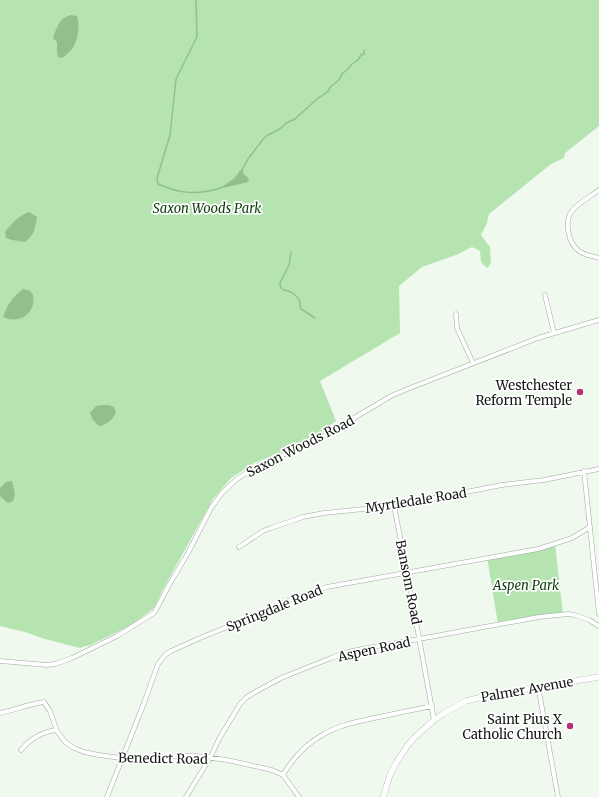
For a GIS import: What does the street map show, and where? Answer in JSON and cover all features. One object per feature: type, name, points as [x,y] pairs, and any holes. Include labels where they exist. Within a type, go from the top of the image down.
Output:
[{"type":"main road","name":"Palmer Avenue","points":[[383,797],[390,775],[402,753],[414,738],[434,720],[466,701],[496,693],[599,677]]},
{"type":"street","points":[[599,190],[572,211],[568,224],[568,233],[575,248],[580,252],[599,258]]},
{"type":"street","points":[[545,295],[554,333]]},
{"type":"street","points":[[456,314],[457,328],[473,363]]},
{"type":"street","name":"Saxon Woods Road","points":[[0,661],[55,664],[72,658],[117,636],[154,613],[188,553],[211,508],[222,493],[237,479],[259,465],[312,443],[391,396],[538,338],[599,320]]},
{"type":"street","name":"Myrtledale Road","points":[[240,548],[263,531],[303,517],[324,513],[394,506],[502,485],[544,480],[599,468]]},
{"type":"street","points":[[584,471],[599,614]]},
{"type":"street","name":"Bansom Road","points":[[394,506],[434,720]]},
{"type":"street","name":"Springdale Road","points":[[107,797],[158,664],[165,655],[171,651],[292,599],[327,587],[538,548],[572,538],[590,528]]},
{"type":"street","name":"Aspen Road","points":[[186,797],[240,704],[257,690],[281,678],[348,652],[539,617],[568,614],[576,615],[599,626]]},
{"type":"street","points":[[538,686],[558,797]]},
{"type":"street","name":"Benedict Road","points":[[0,713],[35,703],[44,702],[50,711],[56,730],[65,742],[74,748],[122,759],[196,756],[227,760],[272,770],[283,775]]},
{"type":"street","points":[[299,797],[283,775],[290,764],[314,740],[336,728],[432,706]]},
{"type":"street","points":[[21,750],[27,743],[40,734],[56,730]]},
{"type":"green space","name":"Saxon Woods Park","points":[[0,0],[599,0],[599,126],[565,153],[564,158],[551,164],[489,214],[487,223],[481,235],[490,247],[491,263],[487,268],[481,262],[480,251],[472,247],[456,255],[422,267],[399,286],[400,333],[320,381],[336,421],[310,441],[254,463],[231,478],[213,499],[154,608],[130,626],[88,646],[80,648],[0,626]]},
{"type":"green space","name":"Aspen Park","points":[[555,544],[563,614],[498,624],[487,557]]},
{"type":"shaded area","points":[[67,16],[77,16],[78,19],[77,39],[73,48],[69,52],[62,58],[58,57],[57,42],[53,38],[61,21]]},
{"type":"shaded area","points":[[243,169],[243,173],[249,179],[248,182],[220,188],[232,180],[240,170]]},
{"type":"shaded area","points":[[29,212],[37,217],[35,228],[30,237],[25,242],[6,238],[5,232],[10,226],[18,218]]},
{"type":"shaded area","points":[[23,289],[30,291],[33,295],[33,303],[29,313],[17,319],[8,319],[3,317],[11,301]]},
{"type":"shaded area","points":[[103,405],[114,407],[116,413],[109,422],[99,426],[93,420],[90,413],[96,406]]},
{"type":"shaded area","points":[[12,481],[15,494],[13,501],[8,503],[0,496],[0,488],[6,482]]},
{"type":"waterway","points":[[196,0],[197,37],[176,79],[170,135],[157,178],[158,184],[181,192],[204,192],[221,188]]},
{"type":"waterway","points":[[242,170],[248,159],[264,138],[280,129],[286,123],[295,119],[326,93],[330,87],[339,80],[342,74],[358,60],[361,55],[364,54],[364,50]]},
{"type":"waterway","points":[[291,252],[289,265],[280,283],[281,288],[291,292],[299,299],[301,309],[315,318]]},
{"type":"place","name":"Westchester Reform Temple","points":[[580,392]]},
{"type":"place","name":"Saint Pius X Catholic Church","points":[[570,726]]}]
